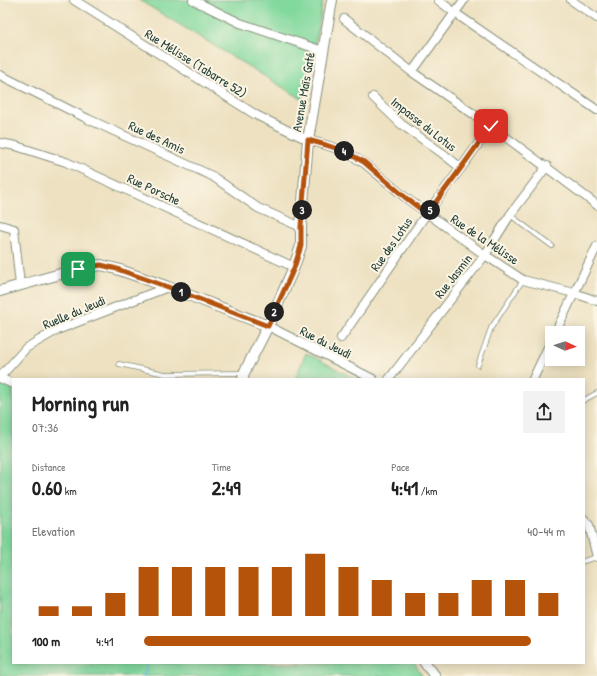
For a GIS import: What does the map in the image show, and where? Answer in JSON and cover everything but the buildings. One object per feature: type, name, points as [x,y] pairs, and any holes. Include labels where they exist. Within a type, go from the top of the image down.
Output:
[{"type":"street","name":"Rue Mélisse (Tabarre 52)","points":[[74,0],[256,115],[308,140]]},
{"type":"street","points":[[194,0],[240,23],[324,51]]},
{"type":"street","name":"Avenue Maïs Gaté","points":[[243,376],[268,326],[294,268],[301,246],[301,227],[308,140],[332,0]]},
{"type":"street","points":[[438,0],[597,110]]},
{"type":"street","points":[[412,72],[464,0]]},
{"type":"street","points":[[572,0],[597,18]]},
{"type":"street","points":[[344,19],[412,72],[491,126],[597,204]]},
{"type":"street","name":"Rue des Amis","points":[[0,74],[88,119],[212,176],[258,208],[301,227]]},
{"type":"street","name":"Impasse du Lotus","points":[[373,97],[401,124],[461,168]]},
{"type":"street","name":"Rue des Lotus","points":[[341,338],[427,214],[491,126]]},
{"type":"street","name":"Rue de la Mélisse","points":[[308,140],[344,151],[364,162],[400,194],[485,255],[523,280],[574,292],[597,301]]},
{"type":"street","name":"Rue Porsche","points":[[0,143],[16,146],[66,162],[294,268]]},
{"type":"street","name":"Rue Jasmin","points":[[390,378],[485,255],[510,215],[547,166]]},
{"type":"street","points":[[0,225],[14,229],[20,285]]},
{"type":"street","points":[[558,326],[597,246]]},
{"type":"street","points":[[0,291],[78,269],[101,265],[168,287],[268,326]]},
{"type":"street","name":"Ruelle du Jeudi","points":[[0,378],[26,348],[57,330],[168,287]]},
{"type":"street","name":"Rue du Jeudi","points":[[268,326],[371,378]]},
{"type":"street","points":[[533,378],[545,354]]},
{"type":"street","points":[[0,378],[12,384]]},
{"type":"street","points":[[590,523],[597,557]]},
{"type":"street","points":[[426,664],[435,676]]},
{"type":"lane","points":[[510,215],[552,246]]},
{"type":"lane","points":[[478,364],[491,328],[523,280]]},
{"type":"lane","points":[[119,364],[165,374],[243,376]]},
{"type":"lane","points":[[585,399],[597,393]]},
{"type":"lane","points":[[585,561],[597,557]]},
{"type":"green space","points":[[139,0],[323,0],[318,30],[302,99]]},
{"type":"green space","points":[[306,353],[354,378],[295,378]]},
{"type":"green space","points":[[0,383],[12,389],[12,664],[415,664],[422,676],[0,676]]},
{"type":"waterway","points":[[144,676],[147,664]]},
{"type":"route","points":[[78,269],[101,265],[117,269],[268,326],[294,268],[301,246],[301,227],[308,140],[344,151],[364,162],[427,214],[491,126]]}]
